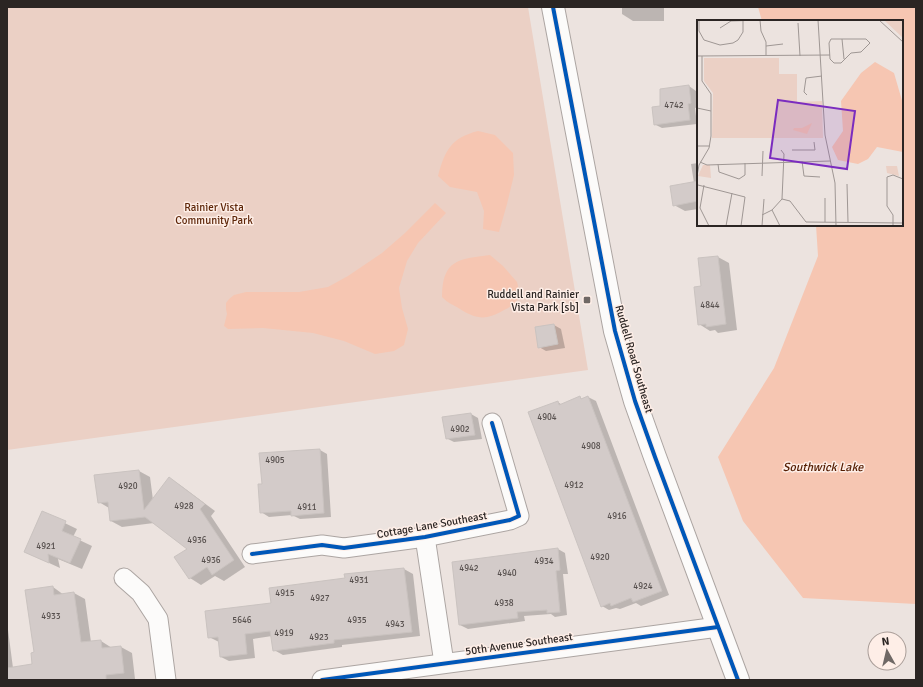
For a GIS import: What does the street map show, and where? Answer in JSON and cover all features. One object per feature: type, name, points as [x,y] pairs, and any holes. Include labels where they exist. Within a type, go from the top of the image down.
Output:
[{"type":"main road","name":"Ruddell Road Southeast","points":[[553,7],[615,331],[645,429],[738,680]]},
{"type":"street","name":"Cottage Lane Southeast","points":[[252,554],[322,546],[344,548],[425,536],[510,520],[519,516],[492,423]]},
{"type":"street","name":"Cottage Lane Southeast","points":[[425,536],[444,663]]},
{"type":"street","points":[[124,578],[141,593],[158,619],[166,680]]},
{"type":"street","name":"50th Avenue Southeast","points":[[322,680],[381,676],[444,663],[718,627]]},
{"type":"green space","name":"Rainier Vista Community Park","points":[[7,7],[528,7],[588,370],[7,450]]},
{"type":"water","name":"Southwick Lake","points":[[758,7],[916,7],[916,604],[803,598],[743,521],[718,457],[774,368],[818,256],[816,226],[903,226],[903,20],[762,20]]},
{"type":"water","points":[[478,131],[495,135],[513,153],[514,175],[499,232],[483,229],[484,211],[477,192],[450,187],[438,176],[443,159],[450,146],[461,137]]},
{"type":"water","points":[[435,203],[446,213],[418,243],[407,261],[399,288],[402,308],[408,329],[404,345],[394,351],[375,354],[344,341],[313,333],[263,328],[228,329],[224,326],[227,314],[226,303],[234,295],[246,292],[299,292],[328,287],[348,276],[382,253],[405,233]]},
{"type":"water","points":[[490,255],[503,266],[517,282],[520,295],[514,304],[492,316],[477,317],[466,313],[442,297],[445,275],[454,264],[469,258]]},
{"type":"building","points":[[689,85],[691,103],[688,104],[690,120],[654,125],[652,107],[660,106],[660,89]]},
{"type":"building","points":[[697,181],[697,201],[673,206],[670,186]]},
{"type":"building","points":[[718,256],[726,324],[706,327],[706,324],[698,325],[694,287],[701,286],[698,258]]},
{"type":"building","points":[[554,324],[558,344],[538,348],[535,327]]},
{"type":"building","points":[[580,396],[581,399],[588,396],[662,591],[633,602],[631,598],[611,606],[610,603],[601,607],[528,412],[558,401],[559,405]]},
{"type":"building","points":[[471,413],[475,435],[446,439],[442,417]]},
{"type":"building","points":[[320,449],[324,513],[291,516],[291,511],[260,513],[258,484],[262,484],[259,453]]},
{"type":"building","points":[[139,470],[144,510],[169,477],[205,504],[200,509],[234,560],[212,575],[207,567],[189,579],[174,557],[187,549],[145,517],[110,521],[108,502],[98,503],[94,475]]},
{"type":"building","points":[[42,511],[66,521],[62,531],[81,539],[70,563],[48,554],[49,563],[24,552]]},
{"type":"building","points":[[558,548],[560,570],[556,571],[560,612],[547,613],[547,610],[517,612],[518,618],[459,625],[452,562]]},
{"type":"building","points":[[404,568],[412,632],[334,640],[334,643],[273,651],[270,631],[245,634],[247,654],[220,657],[218,637],[208,638],[205,611],[271,603],[269,588],[345,578],[344,574]]},
{"type":"building","points":[[53,586],[54,595],[74,592],[81,642],[101,640],[102,648],[121,646],[124,673],[106,675],[106,680],[7,680],[7,668],[32,664],[31,653],[34,652],[25,590]]},
{"type":"cycle path","points":[[553,7],[615,331],[635,401],[738,680]]},
{"type":"cycle path","points":[[252,554],[322,545],[344,548],[425,537],[510,520],[519,516],[492,423]]},
{"type":"cycle path","points":[[322,680],[718,627]]},
{"type":"place","name":"Ruddell and Rainier Vista Park [sb]","points":[[587,300]]}]
